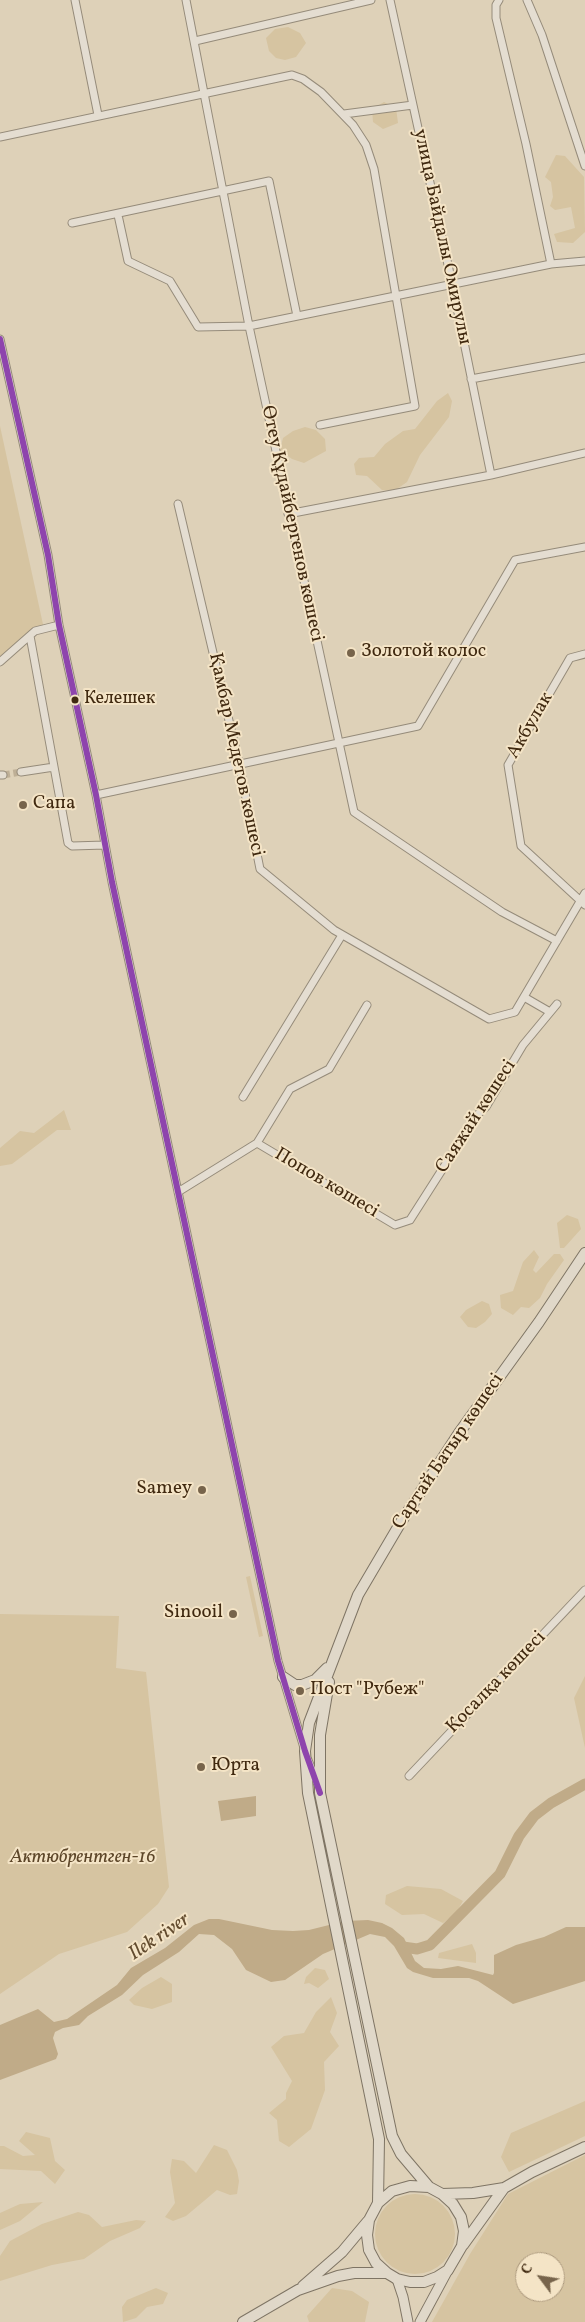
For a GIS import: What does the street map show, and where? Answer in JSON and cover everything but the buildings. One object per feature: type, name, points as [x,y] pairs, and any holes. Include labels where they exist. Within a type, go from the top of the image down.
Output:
[{"type":"highway","name":"Сартай Батыр көшесі","points":[[332,1661],[358,1595],[400,1522],[585,1253]]},
{"type":"highway","points":[[283,1677],[295,1685],[308,1683],[315,1680],[332,1661]]},
{"type":"highway","points":[[332,1661],[309,1723],[305,1751],[308,1792],[379,2139],[378,2203]]},
{"type":"highway","points":[[332,1661],[320,1735],[320,1793],[374,2057],[392,2136],[401,2154],[429,2187],[442,2194],[453,2204],[461,2217],[464,2231],[462,2246]]},
{"type":"highway","points":[[442,2194],[473,2193],[504,2188],[532,2172],[585,2147]]},
{"type":"highway","points":[[243,2322],[298,2290],[342,2252],[369,2220],[378,2203],[392,2191],[410,2186],[429,2187]]},
{"type":"highway","points":[[369,2220],[367,2235],[369,2250],[376,2263],[397,2279],[410,2282],[424,2282],[437,2278],[448,2270],[462,2246],[504,2188]]},
{"type":"highway","points":[[298,2290],[338,2276],[354,2273],[387,2273]]},
{"type":"main road","points":[[420,2322],[448,2270]]},
{"type":"main road","points":[[397,2279],[404,2297],[408,2322]]},
{"type":"street","points":[[75,0],[98,115]]},
{"type":"street","name":"Өтеу Құдайбергенов көшесі","points":[[186,0],[249,326],[288,514],[354,812],[502,912],[557,942]]},
{"type":"street","points":[[195,41],[371,0]]},
{"type":"street","name":"улица Байдалы Омирулы","points":[[390,0],[492,475]]},
{"type":"street","points":[[498,0],[495,12],[496,18],[552,264]]},
{"type":"street","points":[[527,0],[542,35],[585,166]]},
{"type":"street","points":[[0,137],[292,74],[302,78],[320,92],[344,114],[366,145],[374,169],[415,406],[320,425]]},
{"type":"street","points":[[344,114],[413,105]]},
{"type":"street","points":[[72,223],[118,215],[269,181],[297,316]]},
{"type":"street","points":[[118,215],[128,261],[170,281],[198,327],[249,326],[452,283],[552,264],[585,261]]},
{"type":"street","points":[[0,339],[48,555],[60,625],[178,1192],[283,1677],[305,1751],[320,1793]]},
{"type":"street","points":[[471,379],[585,358]]},
{"type":"street","points":[[288,514],[492,475],[585,453]]},
{"type":"street","name":"Қамбар Медетов көшесі","points":[[178,504],[239,764],[260,869],[342,935],[489,1019],[515,1012],[583,903],[585,893]]},
{"type":"street","points":[[96,795],[418,726],[515,560],[585,547]]},
{"type":"street","points":[[0,662],[35,632],[60,625]]},
{"type":"street","points":[[30,636],[69,844],[72,846],[105,845]]},
{"type":"street","name":"Акбулак","points":[[583,903],[521,846],[508,765],[570,658],[585,654]]},
{"type":"street","points":[[21,772],[54,767]]},
{"type":"street","points":[[243,1097],[342,935]]},
{"type":"street","points":[[524,997],[550,1012]]},
{"type":"street","name":"Саяжай көшесі","points":[[395,1225],[410,1220],[477,1115],[486,1107],[523,1045],[558,1004]]},
{"type":"street","points":[[178,1192],[258,1143],[290,1089],[329,1069],[366,1005]]},
{"type":"street","name":"Попов көшесі","points":[[258,1143],[395,1225]]},
{"type":"street","name":"Қосалқа көшесі","points":[[409,1776],[585,1590]]},
{"type":"green space","points":[[288,27],[300,33],[306,43],[296,57],[285,60],[276,58],[269,51],[266,38],[275,29]]},
{"type":"green space","points":[[384,102],[396,108],[398,123],[383,129],[373,122],[372,109]]},
{"type":"green space","points":[[556,155],[565,156],[584,177],[585,232],[573,243],[557,242],[554,234],[575,228],[571,207],[555,210],[550,206],[553,197],[551,182],[545,177]]},
{"type":"green space","points":[[448,393],[452,401],[449,417],[420,455],[407,482],[394,491],[382,490],[367,476],[356,475],[354,464],[359,458],[374,457],[385,444],[403,431],[415,429],[437,401]]},
{"type":"green space","points":[[0,426],[44,629],[35,632],[0,662]]},
{"type":"green space","points":[[305,427],[316,430],[325,439],[326,451],[304,463],[292,459],[280,450],[283,438],[293,431]]},
{"type":"green space","points":[[64,1110],[71,1130],[57,1130],[12,1164],[0,1166],[0,1148],[20,1131],[34,1133]]},
{"type":"green space","points":[[567,1215],[578,1219],[581,1229],[564,1248],[560,1248],[557,1223]]},
{"type":"green space","points":[[534,1250],[539,1257],[533,1270],[536,1273],[554,1254],[560,1254],[564,1260],[547,1284],[540,1298],[529,1308],[521,1307],[513,1315],[501,1308],[500,1295],[513,1291],[523,1262]]},
{"type":"green space","points":[[482,1301],[489,1304],[492,1314],[476,1328],[468,1327],[460,1317],[466,1310]]},
{"type":"green space","points":[[250,1576],[263,1636],[259,1637],[246,1577]]},
{"type":"green space","name":"Актюбрентген-16","points":[[0,1614],[119,1616],[116,1668],[146,1672],[169,1887],[158,1904],[127,1932],[59,1954],[0,1994]]},
{"type":"green space","points":[[585,1676],[585,1748],[574,1698]]},
{"type":"green space","points":[[407,1886],[441,1889],[463,1901],[456,1913],[443,1923],[424,1914],[402,1915],[385,1904],[386,1895]]},
{"type":"green space","points":[[472,1944],[476,1953],[476,1963],[438,1958],[439,1953]]},
{"type":"green space","points":[[315,1968],[325,1970],[329,1979],[318,1988],[309,1983],[304,1984],[306,1977]]},
{"type":"green space","points":[[161,1977],[172,1984],[172,2002],[152,2009],[134,2005],[129,2000],[142,1988]]},
{"type":"green space","points":[[331,1997],[337,2013],[330,2032],[339,2046],[324,2062],[325,2090],[311,2129],[289,2147],[279,2141],[277,2120],[269,2113],[286,2099],[286,2093],[292,2081],[271,2047],[284,2036],[304,2033],[316,2012]]},
{"type":"green space","points":[[585,2101],[585,2136],[509,2172],[501,2157],[511,2133]]},
{"type":"green space","points":[[26,2132],[50,2138],[55,2161],[65,2170],[55,2184],[41,2171],[0,2169],[0,2146],[4,2146],[23,2156],[35,2155],[19,2141]]},
{"type":"green space","points":[[214,2145],[227,2150],[237,2170],[239,2181],[237,2194],[230,2195],[217,2190],[186,2216],[173,2221],[165,2217],[175,2203],[170,2172],[172,2159],[184,2161],[196,2173]]},
{"type":"green space","points":[[585,2155],[585,2322],[432,2322],[470,2254],[508,2194]]},
{"type":"green space","points":[[415,2194],[430,2197],[443,2206],[452,2219],[455,2234],[452,2249],[443,2262],[430,2271],[415,2274],[400,2271],[387,2262],[378,2249],[375,2234],[378,2219],[387,2206],[400,2197]]},
{"type":"green space","points":[[43,2202],[20,2221],[0,2230],[0,2213],[20,2204]]},
{"type":"green space","points":[[78,2212],[89,2215],[102,2227],[136,2220],[146,2221],[140,2228],[110,2241],[84,2259],[52,2265],[0,2281],[0,2256],[10,2241],[42,2224]]},
{"type":"green space","points":[[156,2288],[168,2293],[163,2304],[147,2307],[136,2318],[123,2322],[122,2307],[127,2300]]},
{"type":"green space","points":[[332,2288],[352,2291],[369,2302],[365,2322],[309,2322],[307,2316]]},
{"type":"shaded area","points":[[256,1796],[256,1816],[221,1821],[218,1801]]},
{"type":"shaded area","points":[[209,1919],[219,1919],[272,1930],[293,1931],[309,1930],[345,1921],[368,1920],[382,1923],[392,1928],[404,1938],[415,1961],[424,1968],[441,1969],[458,1966],[493,1975],[494,1955],[566,1927],[585,1927],[585,1981],[513,2004],[478,1981],[469,1978],[433,1978],[413,1972],[407,1968],[394,1946],[385,1937],[370,1934],[323,1954],[285,1980],[271,1982],[246,1970],[232,1949],[214,1935],[199,1934],[179,1952],[143,1975],[122,1995],[88,2016],[79,2025],[63,2028],[55,2032],[53,2038],[58,2054],[56,2059],[0,2080],[0,2025],[38,2009],[54,2022],[67,2019],[117,1985],[131,1968],[165,1948],[194,1925]]},
{"type":"waterway","name":"Ilek river","points":[[403,1947],[417,1949],[430,1945],[500,1874],[519,1836],[534,1816],[551,1803],[585,1784]]},
{"type":"tunnel","points":[[3,775],[21,772]]},
{"type":"transit line","points":[[0,339],[48,555],[59,625],[96,795],[112,882],[278,1661],[305,1751],[320,1793]]},
{"type":"place","name":"Золотой колос","points":[[351,653]]},
{"type":"place","name":"Келешек","points":[[75,700]]},
{"type":"place","name":"Сапа","points":[[23,805]]},
{"type":"place","name":"Samey","points":[[202,1490]]},
{"type":"place","name":"Sinooil","points":[[233,1614]]},
{"type":"place","name":"Пост \"Рубеж\"","points":[[300,1691]]},
{"type":"place","name":"Юрта","points":[[201,1767]]}]
